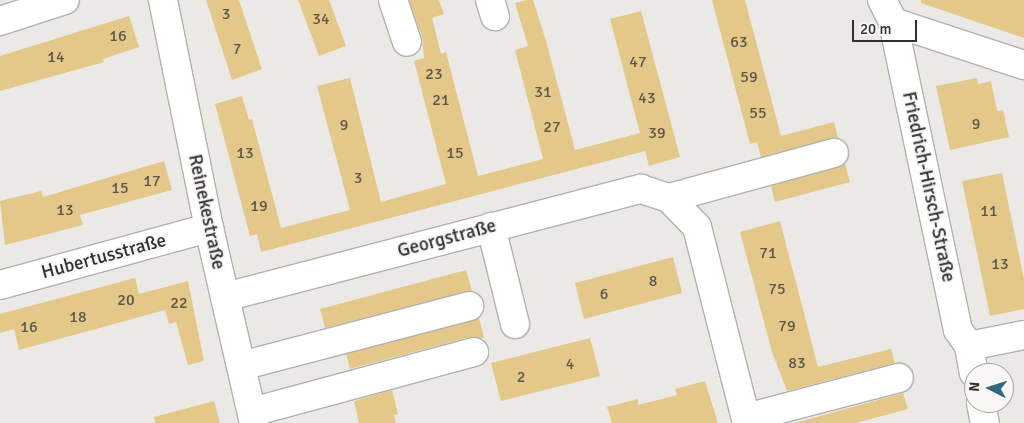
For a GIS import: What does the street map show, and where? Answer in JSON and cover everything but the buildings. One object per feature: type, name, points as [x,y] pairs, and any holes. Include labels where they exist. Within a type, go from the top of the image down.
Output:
[{"type":"street","points":[[0,21],[65,0]]},
{"type":"street","name":"Reinekestraße","points":[[163,0],[209,228],[253,418]]},
{"type":"street","points":[[392,0],[407,42]]},
{"type":"street","points":[[887,11],[1024,65]]},
{"type":"street","name":"Friedrich-Hirsch-Straße","points":[[887,11],[958,330],[969,346],[972,363]]},
{"type":"street","points":[[669,198],[834,152]]},
{"type":"street","name":"Georgstraße","points":[[225,297],[641,189],[669,198],[697,226],[746,420]]},
{"type":"street","points":[[491,227],[515,324]]},
{"type":"street","name":"Hubertusstraße","points":[[0,285],[209,228]]},
{"type":"street","points":[[241,366],[469,306]]},
{"type":"street","points":[[969,346],[1024,335]]},
{"type":"street","points":[[253,418],[474,352]]},
{"type":"street","points":[[746,420],[899,378]]}]
